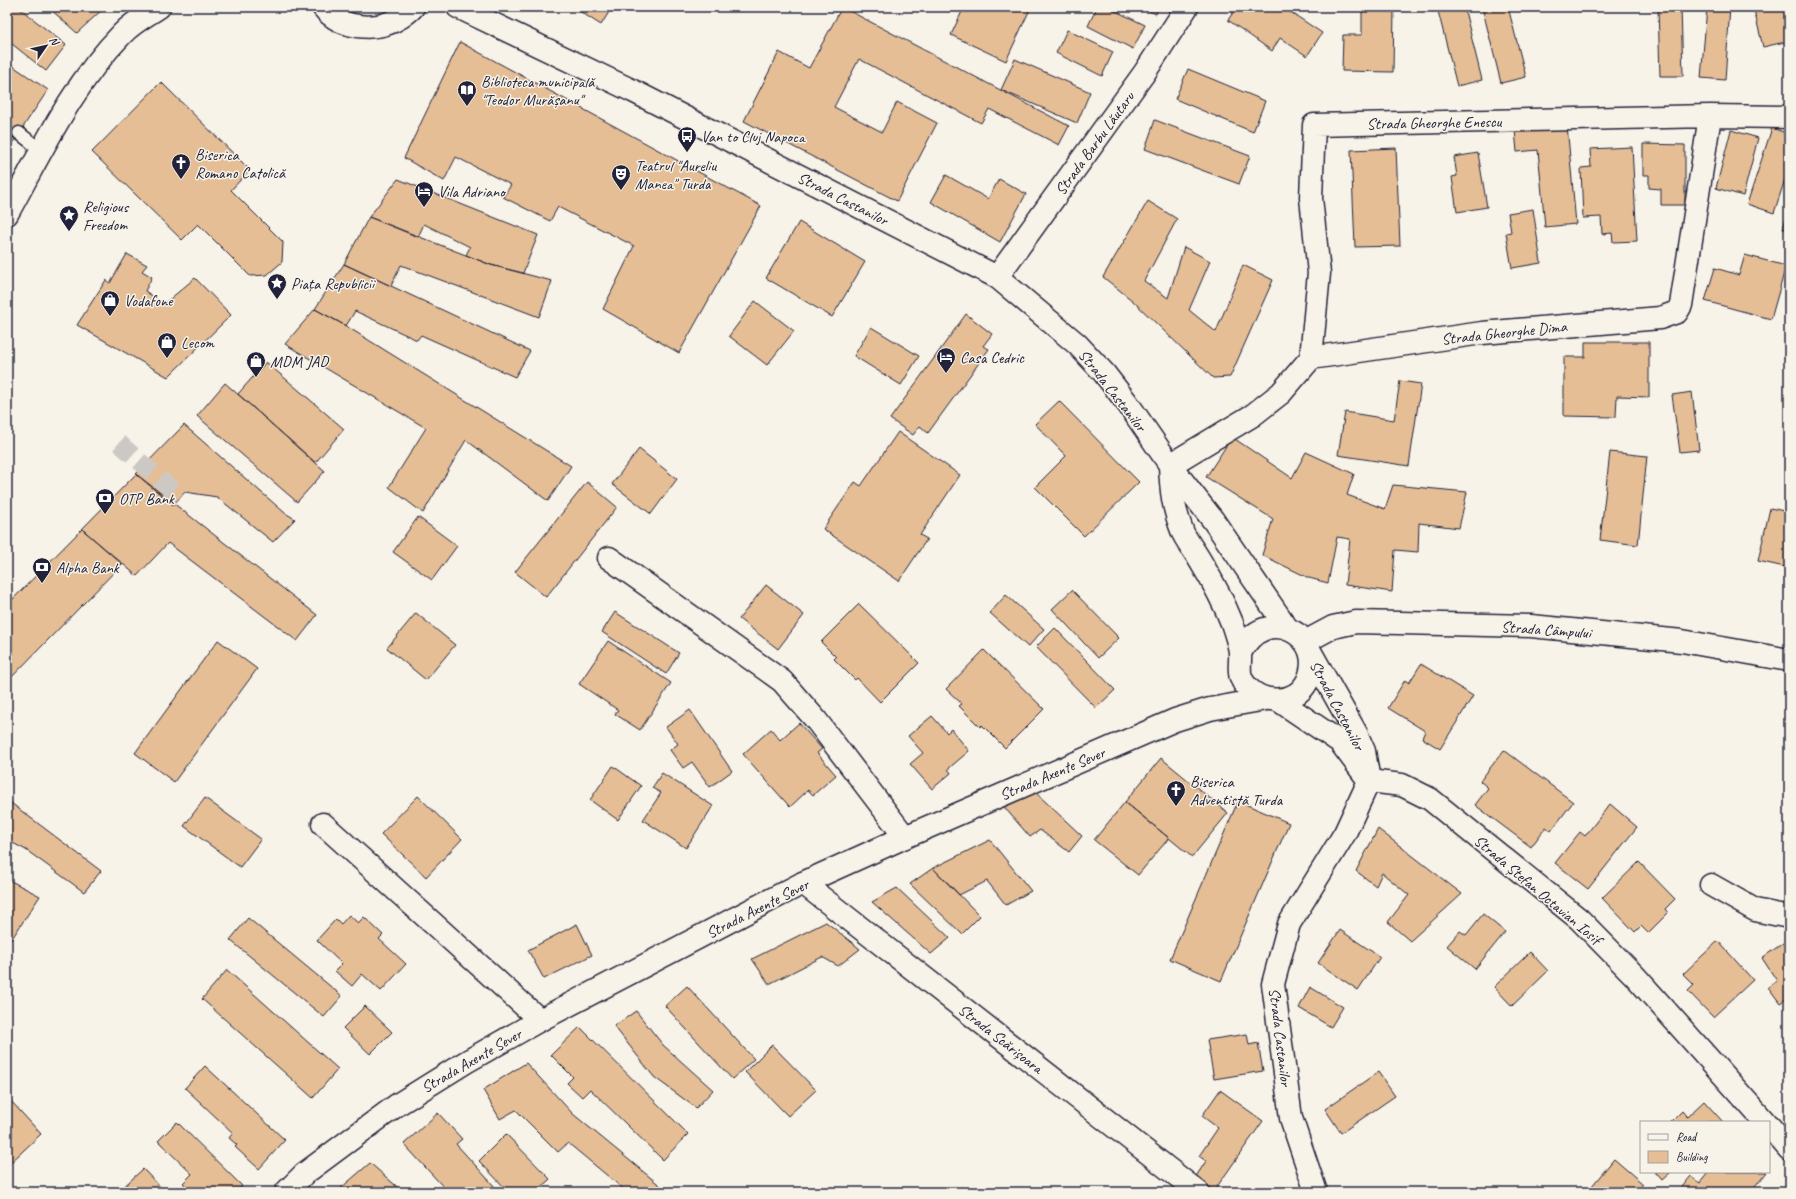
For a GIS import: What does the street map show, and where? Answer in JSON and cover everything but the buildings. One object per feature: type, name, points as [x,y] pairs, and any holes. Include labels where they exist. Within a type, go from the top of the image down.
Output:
[{"type":"street","points":[[323,7],[326,11],[346,23],[369,27],[392,23],[413,7]]},
{"type":"street","name":"Strada Castanilor","points":[[458,7],[633,91],[997,277],[1077,344],[1104,372],[1170,465],[1213,520],[1287,628],[1297,634],[1308,647],[1356,733],[1364,751],[1369,781],[1345,833],[1289,924],[1273,984],[1292,1118],[1316,1192]]},
{"type":"street","name":"Strada Barbu Lăutaru","points":[[997,277],[1144,72],[1187,7]]},
{"type":"street","points":[[7,214],[71,100],[96,63],[123,33],[155,8]]},
{"type":"street","name":"Strada Gheorghe Enescu","points":[[1310,358],[1319,273],[1311,198],[1314,125],[1710,116],[1789,117]]},
{"type":"street","name":"Strada Gheorghe Dima","points":[[1310,358],[1482,333],[1660,318],[1677,312],[1681,305],[1710,116]]},
{"type":"street","points":[[1170,465],[1252,415],[1281,393],[1310,358]]},
{"type":"street","name":"Strada Castanilor","points":[[1170,465],[1172,498],[1184,534],[1218,594],[1232,623],[1240,653],[1239,664],[1241,676],[1246,686],[1255,694],[1272,699],[1340,742],[1369,781]]},
{"type":"street","points":[[609,558],[782,681],[816,720],[905,837]]},
{"type":"street","name":"Strada Câmpului","points":[[1308,647],[1333,627],[1356,622],[1531,626],[1682,641],[1789,660]]},
{"type":"street","points":[[1240,653],[1245,642],[1253,634],[1264,628],[1287,628]]},
{"type":"street","name":"Strada Castanilor","points":[[1272,699],[1293,695],[1306,684],[1310,675],[1312,664],[1308,647]]},
{"type":"street","name":"Strada Axente Sever","points":[[286,1192],[304,1174],[397,1105],[466,1062],[540,1020],[803,883],[1175,720],[1210,709],[1272,699]]},
{"type":"street","name":"Strada Ștefan Octavian Iosif","points":[[1369,781],[1402,785],[1430,798],[1579,919],[1635,976],[1764,1121]]},
{"type":"street","points":[[323,824],[540,1020]]},
{"type":"street","name":"Strada Scărișoara","points":[[803,883],[1198,1192]]},
{"type":"street","points":[[1711,886],[1755,910],[1789,917]]},
{"type":"street","points":[[1770,1127],[1789,1148]]},
{"type":"lane","points":[[19,133],[42,151]]},
{"type":"tunnel","points":[[119,443],[180,497]]},
{"type":"place","name":"Biblioteca municipală \"Teodor Murășanu\"","points":[[467,107]]},
{"type":"place","name":"Van to Cluj Napoca","points":[[687,153]]},
{"type":"place","name":"Biserica Romano Catolică","points":[[181,180]]},
{"type":"place","name":"Teatrul \"Aureliu Manea\" Turda","points":[[621,191]]},
{"type":"place","name":"Vila Adriano","points":[[424,208]]},
{"type":"place","name":"Religious Freedom","points":[[69,232]]},
{"type":"place","name":"Piața Republicii","points":[[277,300]]},
{"type":"place","name":"Vodafone","points":[[110,317]]},
{"type":"place","name":"Lecom","points":[[167,359]]},
{"type":"place","name":"Casa Cedric","points":[[946,374]]},
{"type":"place","name":"MDM JAD","points":[[256,378]]},
{"type":"place","name":"OTP Bank","points":[[105,515]]},
{"type":"place","name":"Alpha Bank","points":[[42,584]]},
{"type":"place","name":"Biserica Adventistă Turda","points":[[1176,807]]}]
